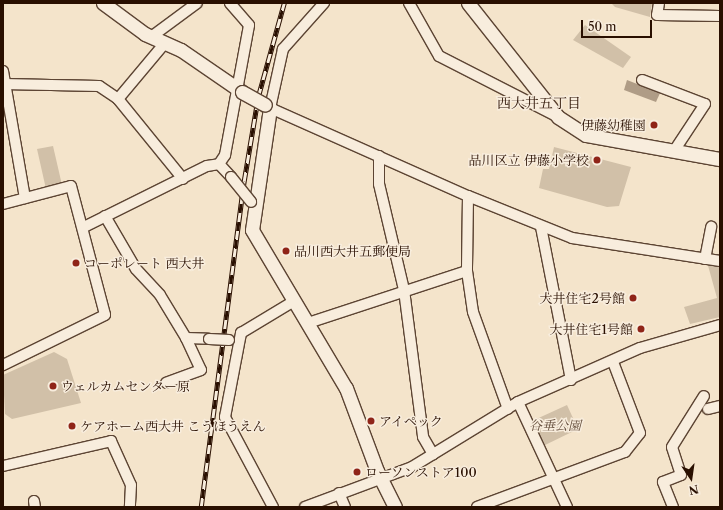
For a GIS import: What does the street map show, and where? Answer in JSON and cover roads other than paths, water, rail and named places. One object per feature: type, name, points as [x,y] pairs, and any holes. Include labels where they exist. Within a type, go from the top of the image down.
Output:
[{"type":"street","points":[[103,3],[151,37],[166,43],[238,90],[268,106],[468,196],[572,238],[720,261]]},
{"type":"street","points":[[151,37],[197,3]]},
{"type":"street","points":[[84,227],[207,166],[219,164],[225,155],[249,25],[230,3]]},
{"type":"street","points":[[324,3],[283,48],[268,106],[253,205],[252,230],[346,388],[395,507]]},
{"type":"street","points":[[409,3],[439,56],[558,117],[586,135],[720,159]]},
{"type":"street","points":[[468,3],[558,117]]},
{"type":"street","points":[[659,3],[657,15],[720,16]]},
{"type":"street","points":[[118,99],[166,43]]},
{"type":"street","points":[[3,71],[4,84],[26,198]]},
{"type":"street","points":[[642,80],[704,104],[674,151]]},
{"type":"street","points":[[4,84],[98,86],[118,99],[183,179]]},
{"type":"street","points":[[379,156],[379,184],[404,290],[423,437],[433,454]]},
{"type":"street","points":[[219,164],[253,205]]},
{"type":"street","points":[[3,204],[71,186],[84,227],[105,315],[3,365]]},
{"type":"street","points":[[468,196],[467,271],[473,312],[508,408]]},
{"type":"street","points":[[105,216],[136,269],[160,296],[186,338],[201,370],[166,383]]},
{"type":"street","points":[[541,226],[571,380]]},
{"type":"street","points":[[705,259],[711,227]]},
{"type":"street","points":[[308,323],[404,290],[467,271]]},
{"type":"street","points":[[274,507],[225,417],[234,340],[241,333],[294,301]]},
{"type":"street","points":[[306,507],[382,477],[433,454],[518,402],[613,362],[640,348],[720,326]]},
{"type":"street","points":[[186,338],[234,340]]},
{"type":"street","points":[[477,507],[625,452],[640,433],[613,362]]},
{"type":"street","points":[[672,507],[663,482],[681,475],[672,447],[704,396]]},
{"type":"street","points":[[518,402],[567,507]]},
{"type":"street","points":[[708,409],[720,406]]},
{"type":"street","points":[[3,466],[111,441],[131,485],[130,507]]},
{"type":"street","points":[[339,493],[345,507]]},
{"type":"railway","points":[[201,507],[244,181],[258,97],[284,3]]},
{"type":"place","name":"伊藤幼稚園","points":[[654,125]]},
{"type":"place","name":"品川区立 伊藤小学校","points":[[597,160]]},
{"type":"place","name":"品川西大井五郵便局","points":[[286,251]]},
{"type":"place","name":"コーポレート 西大井","points":[[76,263]]},
{"type":"place","name":"大井住宅2号館","points":[[633,298]]},
{"type":"place","name":"大井住宅1号館","points":[[641,329]]},
{"type":"place","name":"ウェルカムセンター原","points":[[53,386]]},
{"type":"place","name":"アイペック","points":[[371,421]]},
{"type":"place","name":"ケアホーム西大井 こうほうえん","points":[[72,426]]},
{"type":"place","name":"ローソンストア100","points":[[357,472]]},
{"type":"district","name":"西大井五丁目","points":[[539,103]]},
{"type":"park label","name":"谷垂公園","points":[[555,425]]}]
